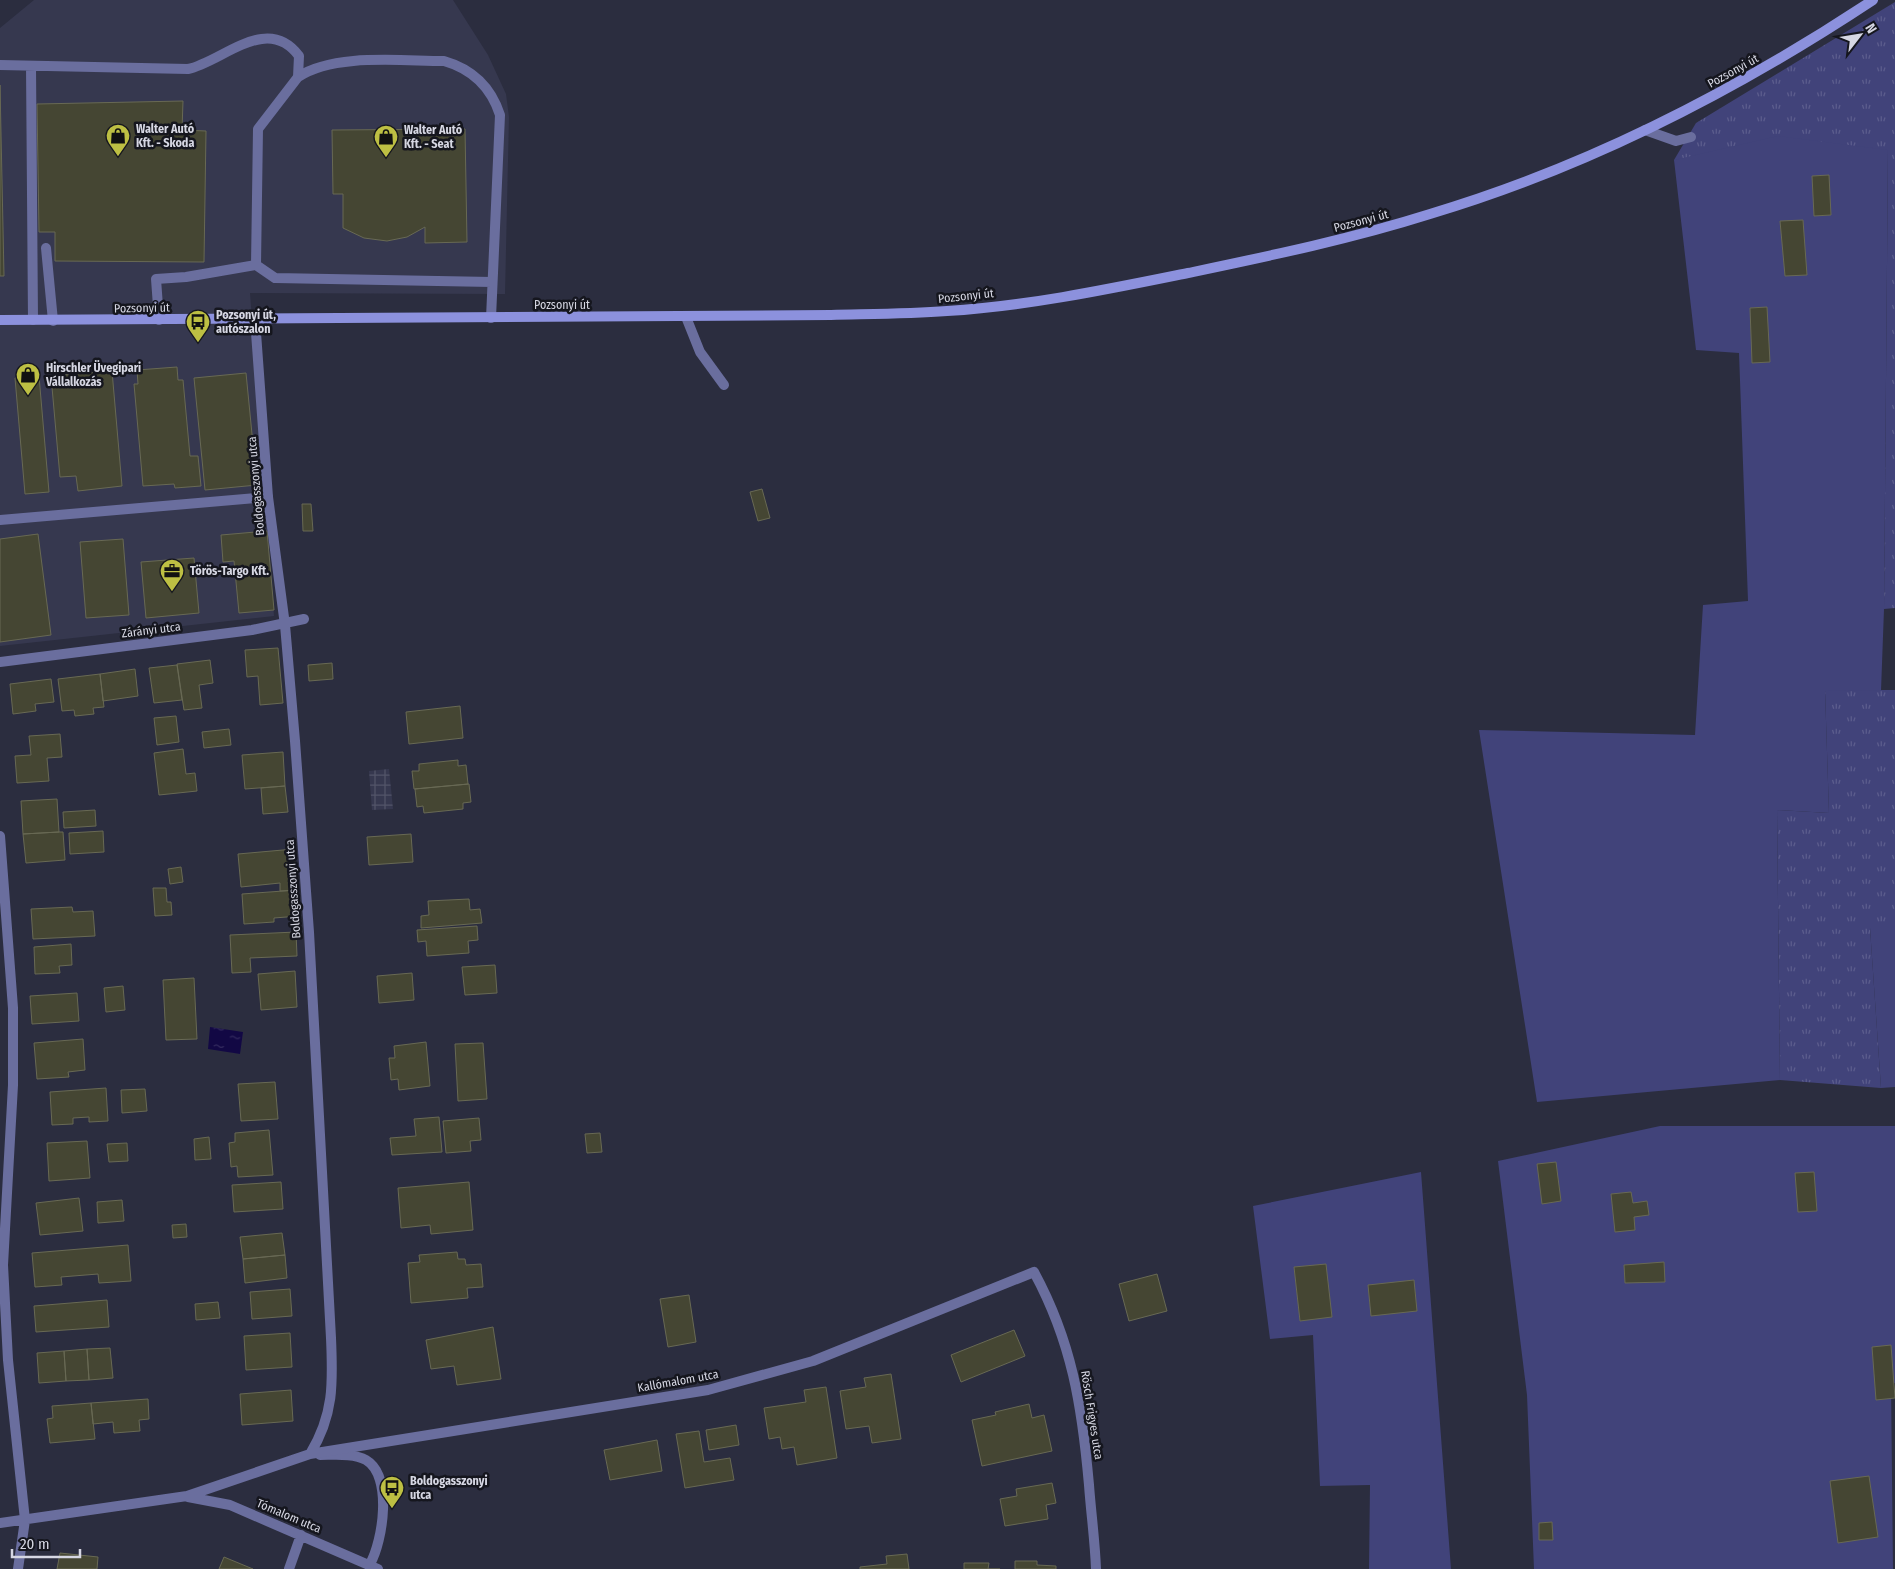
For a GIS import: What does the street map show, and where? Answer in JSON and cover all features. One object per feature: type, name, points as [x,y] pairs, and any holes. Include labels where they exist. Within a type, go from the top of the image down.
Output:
[{"type":"main road","name":"Pozsonyi út","points":[[0,320],[686,317],[948,311],[1091,292],[1333,241],[1432,214],[1537,177],[1645,130],[1742,82],[1873,0]]},
{"type":"street","points":[[0,64],[188,69],[198,67],[242,43],[267,40],[287,44],[294,49],[300,62],[298,77]]},
{"type":"street","points":[[256,265],[258,129],[298,77],[308,70],[337,62],[444,61],[458,65],[481,81],[494,99],[500,115],[491,318]]},
{"type":"street","points":[[31,66],[33,320]]},
{"type":"street","points":[[1645,130],[1676,141],[1691,137]]},
{"type":"street","points":[[46,248],[53,321]]},
{"type":"street","points":[[159,320],[156,280],[186,278],[256,265],[275,278],[492,282]]},
{"type":"street","points":[[686,317],[700,352],[724,385]]},
{"type":"street","name":"Boldogasszonyi utca","points":[[256,319],[268,497],[285,624],[309,932],[333,1388],[328,1415],[321,1436],[310,1454]]},
{"type":"street","points":[[0,520],[268,497]]},
{"type":"street","name":"Zárányi utca","points":[[0,662],[285,624],[304,619]]},
{"type":"street","points":[[0,836],[13,1008],[13,1085],[4,1265],[8,1360],[25,1520],[18,1569]]},
{"type":"street","name":"Kallómalom utca","points":[[310,1454],[708,1390],[813,1361],[1034,1272]]},
{"type":"street","name":"Rösch Frigyes utca","points":[[1034,1272],[1050,1302],[1067,1344],[1077,1389],[1085,1439],[1096,1569]]},
{"type":"street","points":[[310,1454],[349,1456],[364,1459],[374,1466],[380,1484],[383,1521],[374,1567]]},
{"type":"street","name":"Tómalom utca","points":[[0,1523],[187,1496],[310,1454]]},
{"type":"street","name":"Tómalom utca","points":[[187,1496],[230,1505],[374,1567]]},
{"type":"street","points":[[289,1569],[301,1534]]},
{"type":"shaded area","points":[[34,0],[453,0],[488,55],[506,94],[509,117],[505,294],[250,293],[274,616],[0,646],[0,28]]},
{"type":"shaded area","points":[[389,769],[393,809],[372,810],[369,771]]},
{"type":"green space","points":[[1895,2],[1895,608],[1884,609],[1888,150],[1674,160],[1696,123]]},
{"type":"green space","points":[[1778,136],[1888,150],[1884,609],[1881,691],[1825,690],[1829,813],[1777,810],[1780,1080],[1537,1102],[1479,730],[1695,735],[1703,605],[1748,601],[1739,353],[1696,350],[1674,160]]},
{"type":"green space","points":[[1825,690],[1895,690],[1895,928],[1870,928],[1881,1088],[1780,1080],[1777,810],[1829,813]]},
{"type":"green space","points":[[1870,928],[1895,928],[1895,1087],[1881,1088]]},
{"type":"green space","points":[[1660,1126],[1895,1126],[1895,1383],[1891,1384],[1893,1569],[1534,1569],[1527,1395],[1498,1161]]},
{"type":"green space","points":[[1421,1172],[1451,1569],[1369,1569],[1370,1485],[1320,1486],[1313,1335],[1270,1339],[1253,1206]]},
{"type":"water","points":[[210,1027],[243,1032],[240,1054],[208,1049]]},
{"type":"building","points":[[0,85],[4,276],[0,276]]},
{"type":"building","points":[[183,101],[182,130],[206,131],[204,262],[55,261],[55,232],[39,232],[37,104]]},
{"type":"building","points":[[465,129],[467,242],[425,243],[425,227],[407,237],[387,241],[364,238],[343,228],[343,194],[333,194],[332,130]]},
{"type":"building","points":[[1829,175],[1831,215],[1814,216],[1812,176]]},
{"type":"building","points":[[1803,220],[1807,275],[1785,276],[1780,221]]},
{"type":"building","points":[[1767,307],[1770,362],[1752,363],[1750,308]]},
{"type":"building","points":[[177,367],[178,380],[183,380],[190,456],[198,456],[201,486],[175,488],[174,484],[143,486],[134,384],[138,384],[137,370]]},
{"type":"building","points":[[112,371],[122,486],[78,491],[76,476],[60,477],[51,376]]},
{"type":"building","points":[[246,373],[257,485],[205,490],[194,378]]},
{"type":"building","points":[[39,376],[49,492],[25,494],[15,378]]},
{"type":"building","points":[[762,489],[770,518],[758,521],[750,492]]},
{"type":"building","points":[[302,504],[311,504],[313,531],[303,531]]},
{"type":"building","points":[[267,531],[274,610],[239,613],[234,561],[223,562],[221,535]]},
{"type":"building","points":[[38,534],[51,635],[0,642],[0,539]]},
{"type":"building","points":[[123,539],[129,615],[86,618],[80,542]]},
{"type":"building","points":[[194,558],[199,613],[146,618],[141,562]]},
{"type":"building","points":[[278,648],[283,703],[260,705],[258,676],[247,677],[245,650]]},
{"type":"building","points":[[210,660],[213,683],[199,685],[202,708],[184,710],[177,664]]},
{"type":"building","points":[[332,663],[333,679],[309,681],[308,665]]},
{"type":"building","points":[[177,665],[182,700],[154,703],[149,668]]},
{"type":"building","points":[[135,669],[138,696],[103,701],[100,674]]},
{"type":"building","points":[[100,674],[104,707],[93,708],[94,714],[75,716],[74,710],[62,711],[58,679]]},
{"type":"building","points":[[51,679],[54,702],[35,704],[36,711],[13,714],[10,684]]},
{"type":"building","points":[[460,706],[463,738],[409,744],[406,712]]},
{"type":"building","points":[[176,716],[179,742],[157,745],[154,718]]},
{"type":"building","points":[[229,729],[231,745],[204,748],[202,732]]},
{"type":"building","points":[[60,734],[62,757],[47,758],[49,781],[17,783],[15,756],[31,755],[29,736]]},
{"type":"building","points":[[183,749],[186,774],[195,773],[197,791],[159,795],[154,753]]},
{"type":"building","points":[[283,752],[285,786],[245,789],[242,755]]},
{"type":"building","points":[[458,760],[458,766],[466,765],[468,784],[414,789],[412,771],[419,771],[419,764]]},
{"type":"building","points":[[469,784],[471,802],[463,803],[463,809],[424,813],[423,806],[417,807],[415,789]]},
{"type":"building","points":[[285,786],[288,812],[263,814],[261,788]]},
{"type":"building","points":[[57,799],[59,832],[23,834],[21,801]]},
{"type":"building","points":[[95,810],[96,826],[64,828],[63,812]]},
{"type":"building","points":[[103,831],[104,852],[70,854],[69,833]]},
{"type":"building","points":[[63,832],[65,860],[26,863],[23,834]]},
{"type":"building","points":[[411,834],[413,862],[369,865],[367,837]]},
{"type":"building","points":[[294,849],[297,890],[280,891],[280,883],[241,887],[238,854]]},
{"type":"building","points":[[181,867],[183,882],[170,884],[168,869]]},
{"type":"building","points":[[153,888],[166,888],[167,902],[171,902],[172,915],[155,916]]},
{"type":"building","points":[[297,890],[299,916],[274,918],[274,922],[244,924],[242,894]]},
{"type":"building","points":[[469,899],[470,910],[480,909],[482,923],[421,928],[421,916],[429,915],[428,901]]},
{"type":"building","points":[[72,907],[73,912],[93,911],[95,936],[33,939],[31,909]]},
{"type":"building","points":[[477,926],[478,940],[468,941],[469,953],[427,956],[426,941],[418,942],[417,930]]},
{"type":"building","points":[[296,932],[297,956],[250,958],[251,972],[232,973],[230,935]]},
{"type":"building","points":[[71,944],[72,965],[59,966],[60,973],[35,974],[34,947]]},
{"type":"building","points":[[495,965],[497,993],[465,995],[462,967]]},
{"type":"building","points":[[295,971],[297,1007],[261,1010],[258,974]]},
{"type":"building","points":[[412,973],[414,1000],[379,1003],[377,976]]},
{"type":"building","points":[[194,978],[197,1039],[166,1040],[163,980]]},
{"type":"building","points":[[123,986],[125,1010],[106,1012],[104,988]]},
{"type":"building","points":[[77,993],[79,1021],[32,1024],[30,996]]},
{"type":"building","points":[[83,1039],[85,1070],[68,1072],[69,1077],[37,1079],[34,1043]]},
{"type":"building","points":[[426,1042],[430,1086],[399,1090],[398,1079],[391,1080],[389,1058],[395,1058],[394,1046]]},
{"type":"building","points":[[483,1043],[487,1099],[458,1101],[455,1044]]},
{"type":"building","points":[[275,1082],[278,1119],[241,1121],[238,1084]]},
{"type":"building","points":[[106,1088],[108,1121],[89,1122],[89,1117],[73,1118],[73,1124],[52,1125],[50,1092]]},
{"type":"building","points":[[145,1089],[147,1111],[122,1113],[121,1090]]},
{"type":"building","points":[[439,1117],[442,1152],[392,1155],[390,1138],[416,1136],[414,1119]]},
{"type":"building","points":[[479,1118],[481,1140],[470,1141],[471,1151],[446,1153],[443,1121]]},
{"type":"building","points":[[269,1130],[273,1175],[238,1177],[237,1166],[231,1167],[229,1143],[235,1142],[235,1133]]},
{"type":"building","points":[[600,1133],[602,1152],[587,1153],[585,1134]]},
{"type":"building","points":[[209,1137],[211,1159],[195,1160],[194,1139]]},
{"type":"building","points":[[87,1141],[90,1178],[49,1181],[47,1143]]},
{"type":"building","points":[[127,1143],[128,1161],[109,1162],[107,1144]]},
{"type":"building","points":[[1556,1162],[1561,1201],[1542,1204],[1537,1164]]},
{"type":"building","points":[[1814,1172],[1817,1211],[1798,1212],[1795,1173]]},
{"type":"building","points":[[281,1182],[283,1209],[234,1212],[232,1185]]},
{"type":"building","points":[[469,1182],[473,1230],[431,1234],[430,1225],[401,1228],[398,1188]]},
{"type":"building","points":[[1631,1192],[1633,1203],[1647,1201],[1649,1215],[1634,1217],[1635,1230],[1615,1232],[1611,1194]]},
{"type":"building","points":[[79,1198],[83,1231],[40,1235],[36,1203]]},
{"type":"building","points":[[122,1200],[124,1221],[98,1223],[97,1202]]},
{"type":"building","points":[[186,1224],[187,1237],[173,1238],[172,1225]]},
{"type":"building","points":[[282,1233],[285,1255],[243,1259],[240,1237]]},
{"type":"building","points":[[128,1245],[131,1281],[99,1283],[98,1274],[61,1277],[62,1285],[35,1287],[32,1253]]},
{"type":"building","points":[[457,1252],[458,1259],[465,1259],[466,1265],[481,1264],[483,1287],[467,1288],[468,1298],[411,1303],[408,1263],[420,1262],[419,1255]]},
{"type":"building","points":[[285,1255],[287,1278],[245,1283],[243,1259]]},
{"type":"building","points":[[1664,1262],[1665,1282],[1625,1283],[1624,1265]]},
{"type":"building","points":[[1326,1264],[1332,1317],[1300,1321],[1294,1267]]},
{"type":"building","points":[[1157,1274],[1167,1311],[1129,1321],[1119,1284]]},
{"type":"building","points":[[1414,1280],[1417,1311],[1371,1316],[1368,1285]]},
{"type":"building","points":[[290,1289],[292,1316],[252,1319],[250,1292]]},
{"type":"building","points":[[689,1295],[696,1342],[668,1347],[660,1299]]},
{"type":"building","points":[[107,1300],[109,1327],[36,1332],[34,1306]]},
{"type":"building","points":[[218,1302],[220,1318],[196,1320],[195,1304]]},
{"type":"building","points":[[493,1327],[501,1379],[457,1385],[454,1366],[431,1369],[426,1340]]},
{"type":"building","points":[[1014,1330],[1025,1356],[961,1382],[951,1355]]},
{"type":"building","points":[[290,1333],[292,1367],[246,1370],[244,1336]]},
{"type":"building","points":[[1891,1345],[1895,1398],[1876,1400],[1872,1347]]},
{"type":"building","points":[[110,1348],[113,1378],[89,1380],[87,1349]]},
{"type":"building","points":[[87,1349],[89,1380],[66,1381],[64,1351]]},
{"type":"building","points":[[64,1351],[66,1381],[39,1383],[37,1353]]},
{"type":"building","points":[[891,1374],[901,1439],[872,1443],[869,1426],[846,1429],[840,1391],[866,1387],[864,1378]]},
{"type":"building","points":[[826,1387],[837,1458],[797,1465],[794,1447],[782,1449],[780,1437],[769,1439],[764,1408],[806,1402],[804,1390]]},
{"type":"building","points":[[291,1390],[293,1421],[242,1425],[240,1394]]},
{"type":"building","points":[[148,1399],[149,1419],[139,1420],[140,1431],[114,1433],[113,1422],[93,1424],[91,1403]]},
{"type":"building","points":[[91,1403],[95,1439],[50,1443],[47,1419],[53,1418],[52,1406]]},
{"type":"building","points":[[1029,1404],[1032,1418],[1044,1415],[1052,1451],[982,1466],[972,1420],[996,1415],[995,1412]]},
{"type":"building","points":[[736,1425],[739,1445],[709,1450],[706,1430]]},
{"type":"building","points":[[699,1431],[704,1462],[730,1458],[734,1480],[685,1488],[676,1434]]},
{"type":"building","points":[[657,1440],[662,1471],[610,1480],[604,1450]]},
{"type":"building","points":[[1869,1476],[1878,1537],[1838,1543],[1830,1481]]},
{"type":"building","points":[[1052,1483],[1056,1503],[1046,1505],[1048,1519],[1005,1526],[1000,1499],[1017,1496],[1016,1489]]},
{"type":"building","points":[[1552,1522],[1553,1540],[1539,1540],[1539,1523]]},
{"type":"building","points":[[60,1553],[98,1557],[97,1569],[57,1569]]},
{"type":"building","points":[[907,1554],[909,1569],[860,1569],[860,1567],[887,1564],[886,1556]]},
{"type":"building","points":[[224,1557],[253,1569],[219,1569]]},
{"type":"building","points":[[1015,1561],[1037,1561],[1037,1565],[1056,1566],[1056,1569],[1015,1569]]},
{"type":"building","points":[[964,1563],[989,1563],[988,1569],[964,1569]]},
{"type":"place","name":"Walter Autó Kft. - Skoda","points":[[118,157]]},
{"type":"place","name":"Walter Autó Kft. - Seat","points":[[386,158]]},
{"type":"place","name":"Pozsonyi út, autószalon","points":[[198,343]]},
{"type":"place","name":"Hirschler Üvegipari Vállalkozás","points":[[28,396]]},
{"type":"place","name":"Törös-Targo Kft.","points":[[172,592]]},
{"type":"place","name":"Boldogasszonyi utca","points":[[392,1509]]}]
